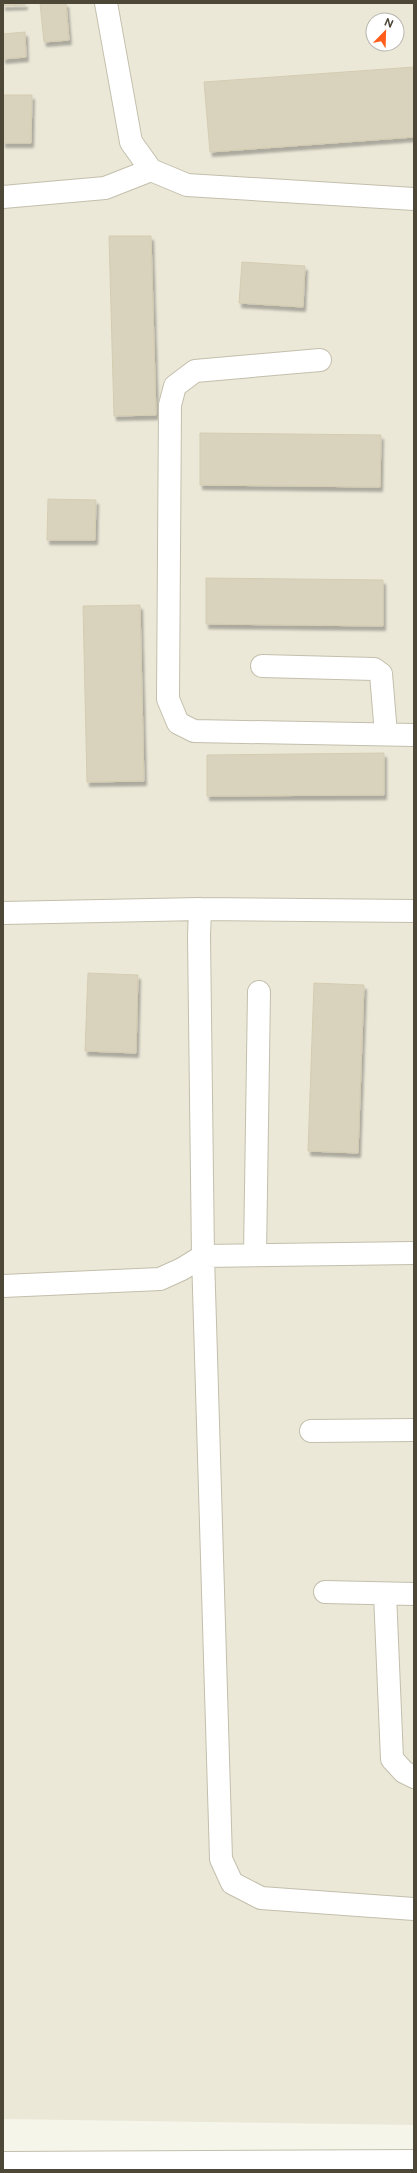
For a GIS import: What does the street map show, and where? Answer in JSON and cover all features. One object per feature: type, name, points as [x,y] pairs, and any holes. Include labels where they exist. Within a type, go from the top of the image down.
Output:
[{"type":"street","points":[[106,3],[131,142],[151,170],[187,185],[414,199]]},
{"type":"street","points":[[3,197],[105,188],[151,170]]},
{"type":"street","points":[[320,360],[195,371],[175,386],[170,405],[168,699],[178,723],[194,731],[414,735]]},
{"type":"street","points":[[262,666],[374,669],[381,674],[386,734]]},
{"type":"street","points":[[200,909],[199,936],[204,1256],[221,1859],[232,1883],[261,1898],[414,1909]]},
{"type":"street","points":[[3,913],[200,909],[414,911]]},
{"type":"street","points":[[255,1255],[259,992]]},
{"type":"street","points":[[3,1286],[160,1279],[182,1269],[204,1256],[414,1252]]},
{"type":"street","points":[[311,1431],[414,1430]]},
{"type":"street","points":[[325,1592],[414,1594]]},
{"type":"street","points":[[385,1594],[392,1759],[404,1772],[414,1777]]},
{"type":"street","points":[[3,2163],[414,2161]]},
{"type":"shaded area","points":[[3,3],[414,3],[414,2125],[3,2119]]},
{"type":"building","points":[[3,3],[25,3],[25,5],[3,6]]},
{"type":"building","points":[[40,3],[66,3],[69,40],[44,42]]},
{"type":"building","points":[[25,32],[26,57],[3,59],[3,34]]},
{"type":"building","points":[[414,67],[414,137],[210,152],[204,82]]},
{"type":"building","points":[[3,95],[32,95],[31,143],[3,143]]},
{"type":"building","points":[[109,236],[151,236],[156,415],[114,416]]},
{"type":"building","points":[[242,262],[305,266],[303,307],[239,303]]},
{"type":"building","points":[[200,433],[381,435],[380,487],[200,485]]},
{"type":"building","points":[[48,499],[96,500],[95,540],[47,540]]},
{"type":"building","points":[[206,578],[383,580],[383,626],[206,624]]},
{"type":"building","points":[[140,605],[144,781],[87,782],[83,606]]},
{"type":"building","points":[[384,753],[384,795],[207,796],[207,755]]},
{"type":"building","points":[[88,973],[138,975],[136,1053],[85,1051]]},
{"type":"building","points":[[314,983],[364,985],[358,1153],[308,1151]]}]
